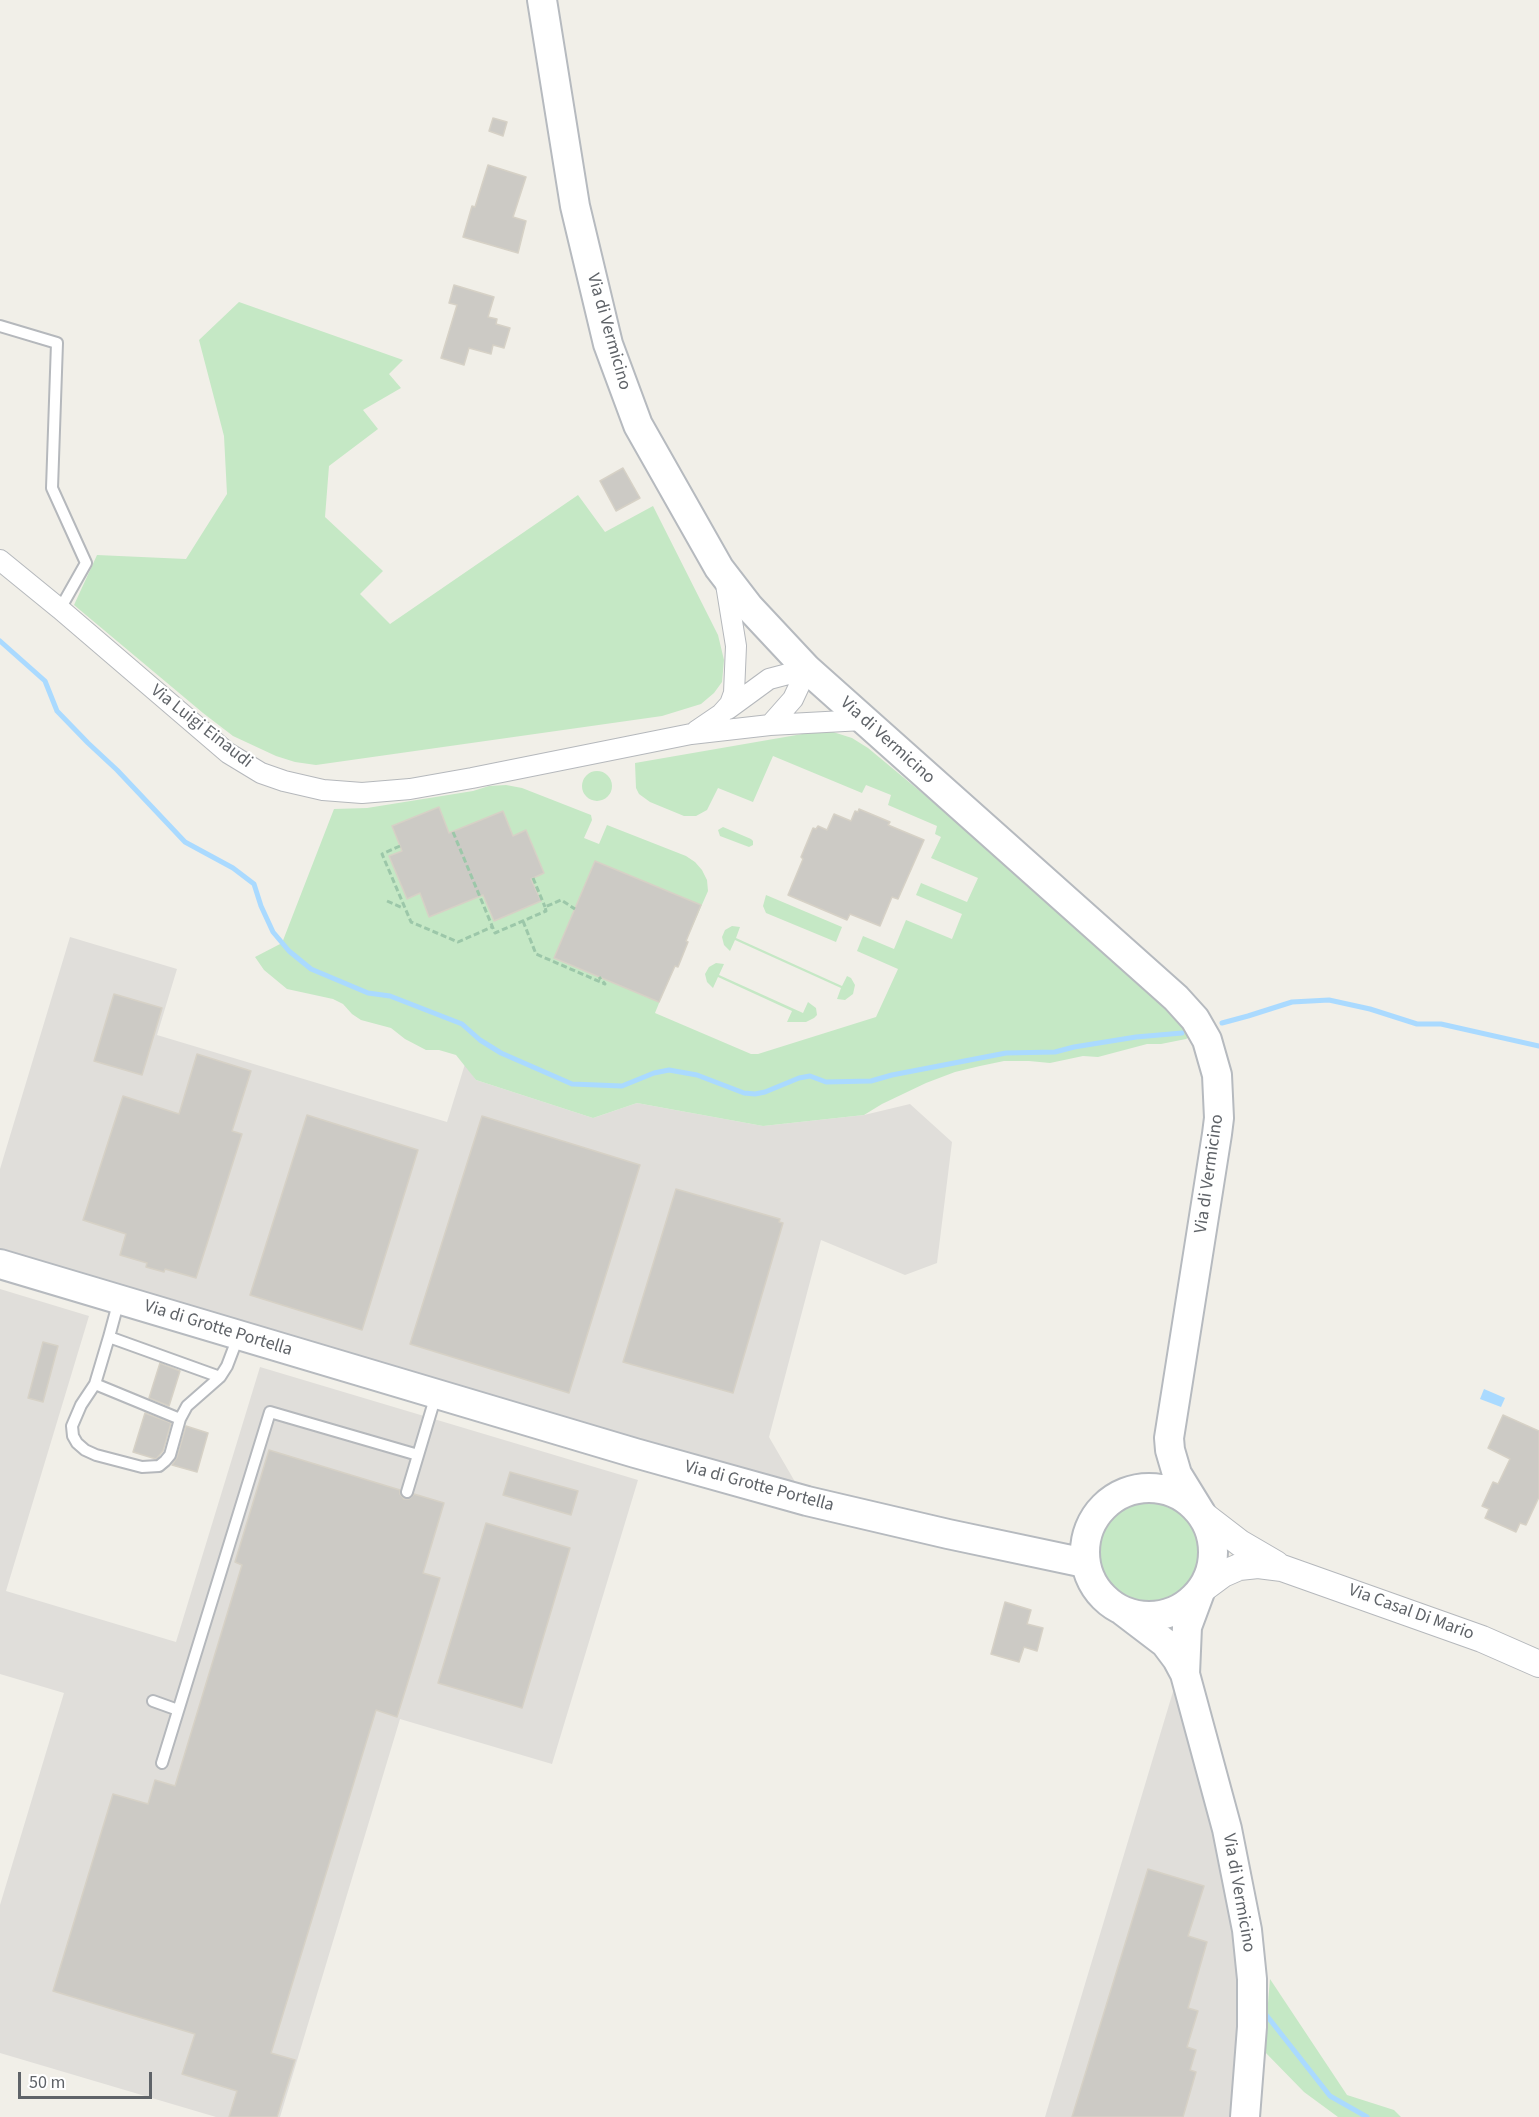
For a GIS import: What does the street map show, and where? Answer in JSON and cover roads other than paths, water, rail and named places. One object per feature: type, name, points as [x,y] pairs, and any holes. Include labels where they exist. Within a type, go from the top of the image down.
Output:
[{"type":"main road","name":"Via di Vermicino","points":[[542,0],[575,206],[600,315],[612,355],[627,400],[644,437],[724,576],[749,607],[807,669],[1176,998],[1195,1019],[1207,1040],[1217,1075],[1219,1118],[1169,1438],[1177,1474],[1201,1513]]},
{"type":"main road","name":"Via di Grotte Portella","points":[[0,1264],[635,1453],[807,1501],[1085,1563]]},
{"type":"main road","name":"Via di Vermicino","points":[[1136,1489],[1158,1463],[1169,1438]]},
{"type":"main road","points":[[1155,1488],[1172,1492],[1188,1500],[1201,1513],[1210,1532],[1214,1552],[1211,1569],[1200,1591],[1185,1606],[1165,1615],[1144,1617],[1123,1611],[1105,1600],[1092,1583],[1085,1563],[1085,1543],[1088,1533],[1102,1508],[1118,1495],[1136,1489],[1155,1488]]},
{"type":"main road","name":"Via di Vermicino","points":[[1185,1674],[1187,1627],[1200,1591]]},
{"type":"main road","name":"Via di Vermicino","points":[[1123,1611],[1165,1643],[1185,1674],[1227,1829],[1239,1880],[1249,1941],[1252,2015],[1245,2117]]},
{"type":"street","name":"Via Luigi Einaudi","points":[[0,560],[240,762],[272,777],[323,790],[362,793],[410,789],[691,734],[770,725],[863,720]]},
{"type":"street","name":"Via Luigi Einaudi","points":[[721,714],[733,698],[736,668],[736,646],[724,576]]},
{"type":"street","name":"Via Luigi Einaudi","points":[[691,734],[769,679],[807,669]]},
{"type":"street","points":[[770,725],[796,696],[807,669]]},
{"type":"street","name":"Via Casal Di Mario","points":[[1201,1513],[1240,1543],[1282,1568]]},
{"type":"street","name":"Via Casal Di Mario","points":[[1200,1591],[1239,1567],[1258,1564],[1282,1568],[1472,1635],[1539,1664]]},
{"type":"lane","points":[[0,326],[57,343],[52,488],[86,562],[60,609]]},
{"type":"lane","points":[[119,1299],[95,1384],[81,1405],[72,1426],[73,1436],[77,1443],[96,1455],[142,1467],[159,1466],[165,1461],[170,1455],[180,1419],[193,1400],[220,1377],[227,1366],[238,1335]]},
{"type":"lane","points":[[110,1337],[220,1377]]},
{"type":"lane","points":[[95,1384],[180,1419]]},
{"type":"lane","points":[[407,1492],[436,1394]]},
{"type":"lane","points":[[162,1762],[270,1412],[418,1455]]},
{"type":"lane","points":[[153,1701],[178,1710]]},
{"type":"water","points":[[1484,1389],[1505,1398],[1501,1407],[1480,1399]]},
{"type":"waterway","points":[[0,641],[45,681],[57,711],[185,842],[233,868],[254,884],[273,932],[289,951],[311,969],[368,993],[390,996],[462,1024],[480,1040],[501,1053],[572,1084],[622,1086],[654,1073],[669,1070],[697,1075],[744,1093],[755,1094],[810,1076],[826,1082],[871,1081],[1006,1053],[1055,1052],[1136,1037],[1182,1033]]},
{"type":"waterway","points":[[1222,1023],[1292,1002],[1329,1000],[1370,1009],[1417,1024],[1441,1024],[1539,1046]]},
{"type":"waterway","points":[[1267,2016],[1330,2096],[1367,2117]]}]
